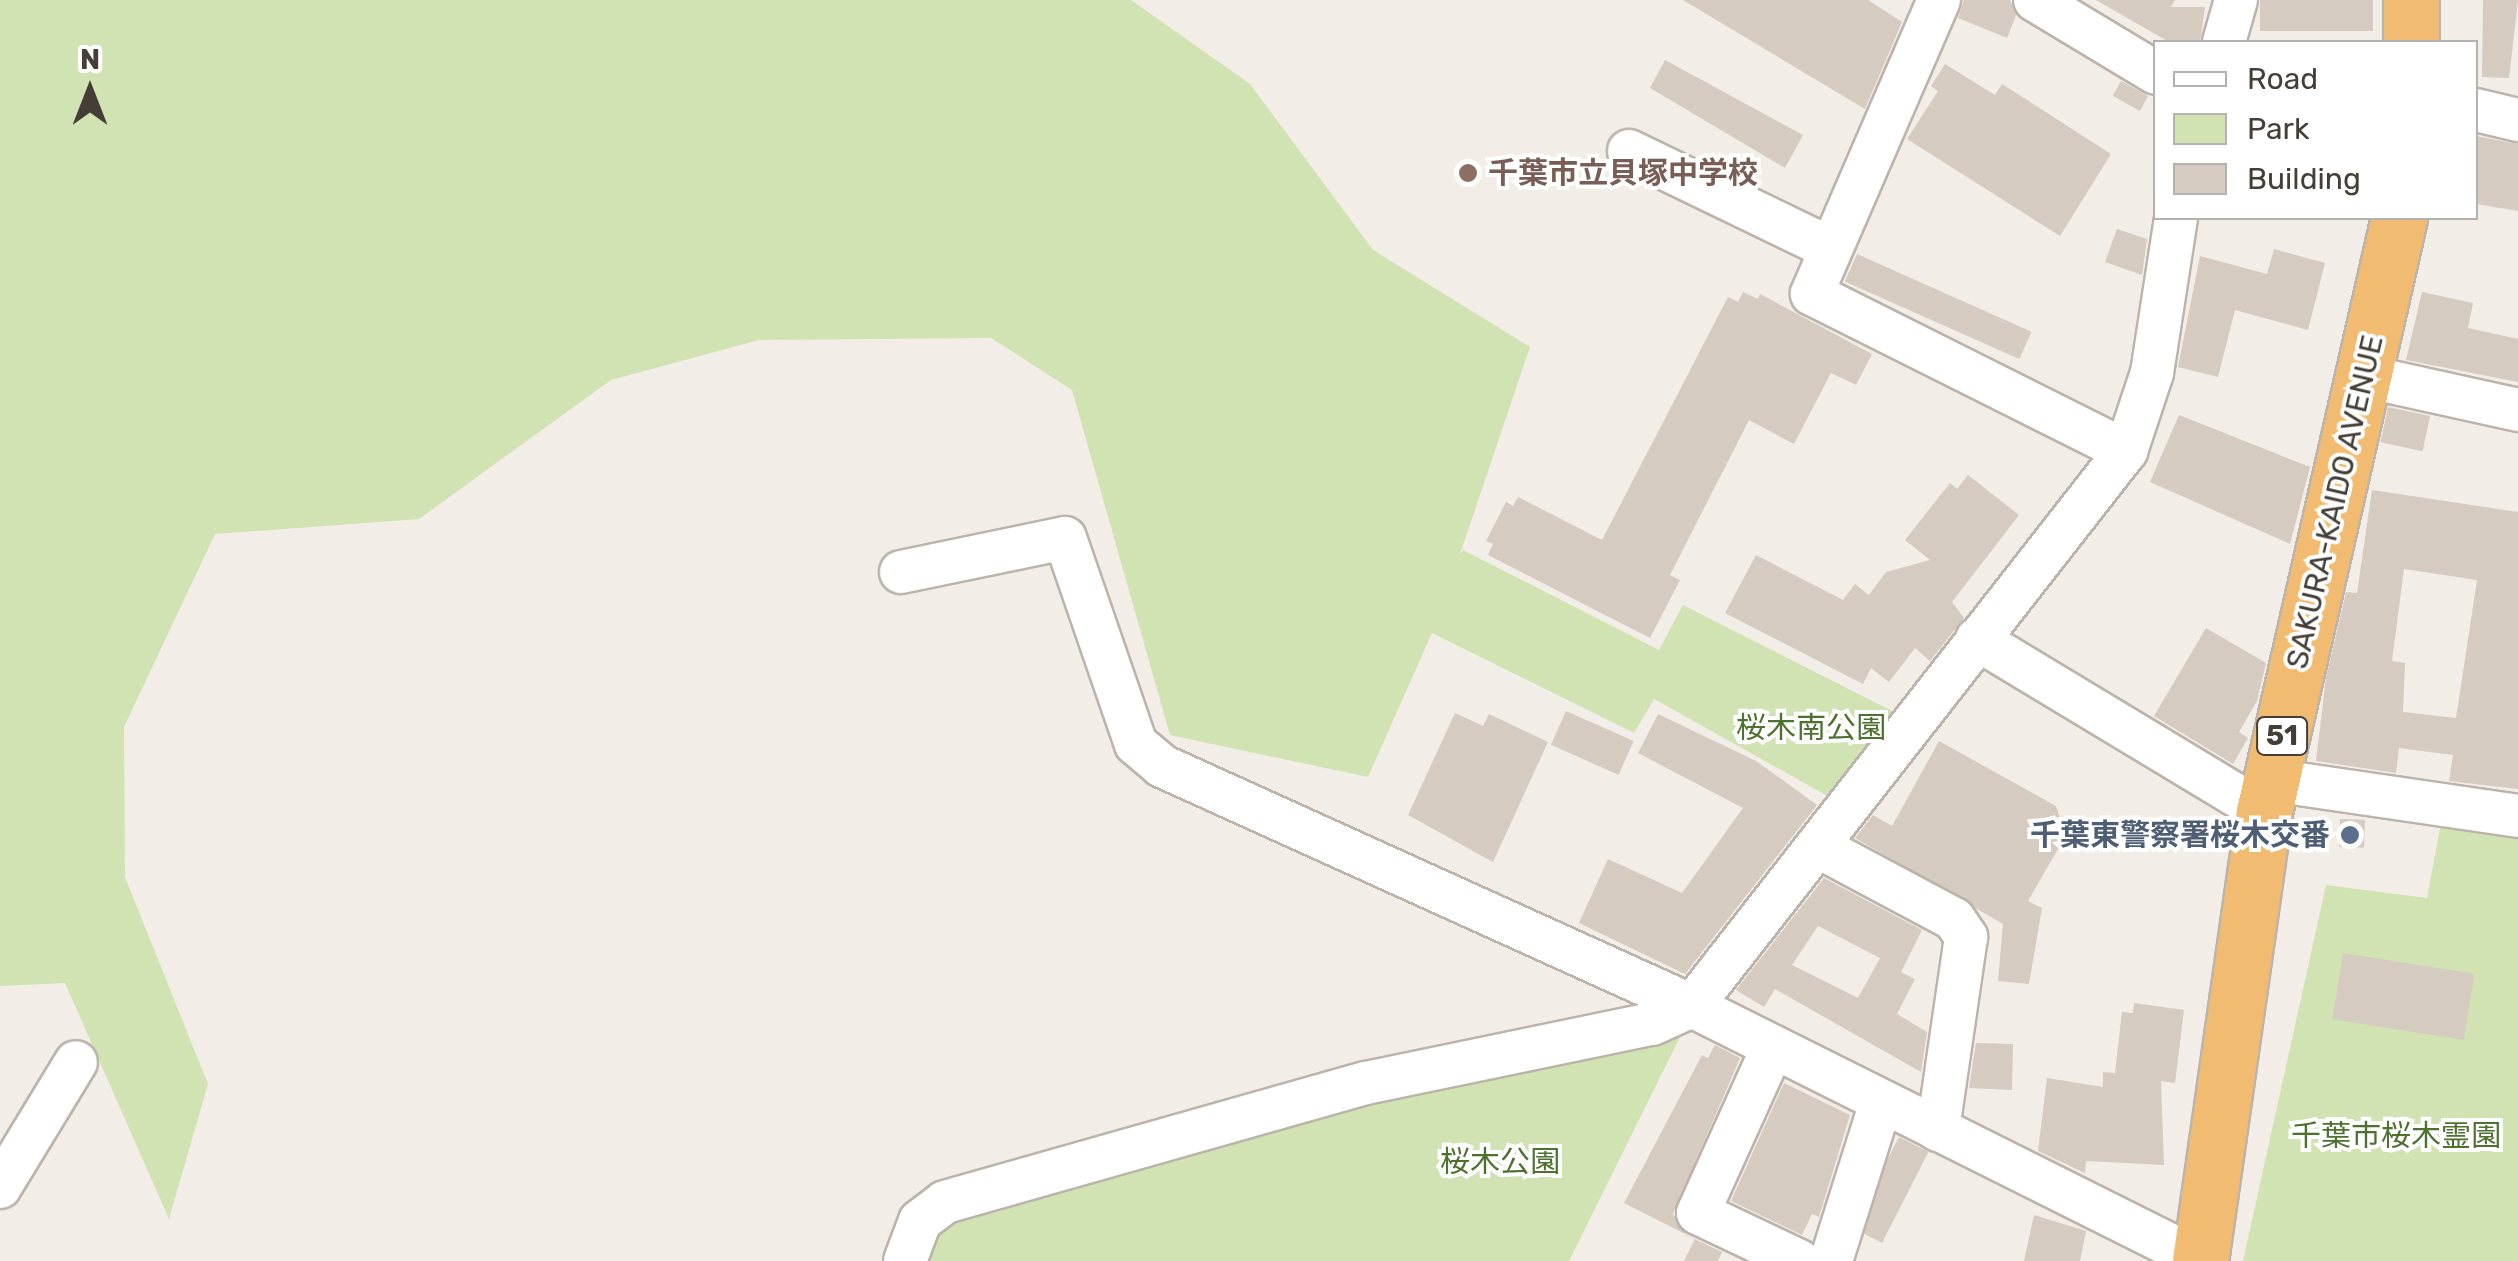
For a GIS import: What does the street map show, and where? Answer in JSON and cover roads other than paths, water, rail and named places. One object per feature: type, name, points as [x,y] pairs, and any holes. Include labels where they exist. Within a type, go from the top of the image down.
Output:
[{"type":"highway","points":[[2410,0],[2411,40]]},
{"type":"highway","name":"SAKURA-KAIDO AVENUE","points":[[2200,1261],[2268,796],[2399,220]]},
{"type":"street","points":[[1938,0],[1828,246],[1812,294],[2126,451]]},
{"type":"street","points":[[2035,0],[2153,71]]},
{"type":"street","points":[[2225,40],[2236,0]]},
{"type":"street","points":[[2478,110],[2518,120]]},
{"type":"street","points":[[1630,151],[1828,246]]},
{"type":"street","points":[[905,1261],[920,1221],[945,1202],[1366,1083],[1652,1024],[1692,1006],[2126,451],[2152,373],[2176,220]]},
{"type":"street","points":[[2364,376],[2518,410]]},
{"type":"street","points":[[901,572],[1065,538],[1136,744],[1162,766],[1692,1006],[2200,1261]]},
{"type":"street","points":[[1977,639],[2268,796],[2518,816]]},
{"type":"street","points":[[1817,846],[1954,919],[1966,936],[1938,1130]]},
{"type":"street","points":[[1773,1047],[1698,1213],[1800,1261]]},
{"type":"street","points":[[0,1187],[76,1062]]},
{"type":"street","points":[[1831,1261],[1881,1102]]},
{"type":"place","name":"千葉市立貝塚中学校","points":[[1468,173]]},
{"type":"place","name":"千葉東警察署桜木交番","points":[[2350,835]]},
{"type":"park label","name":"桜木南公園","points":[[1811,728]]},
{"type":"park label","name":"千葉市桜木霊園","points":[[2396,1136]]},
{"type":"park label","name":"桜木公園","points":[[1500,1162]]}]
